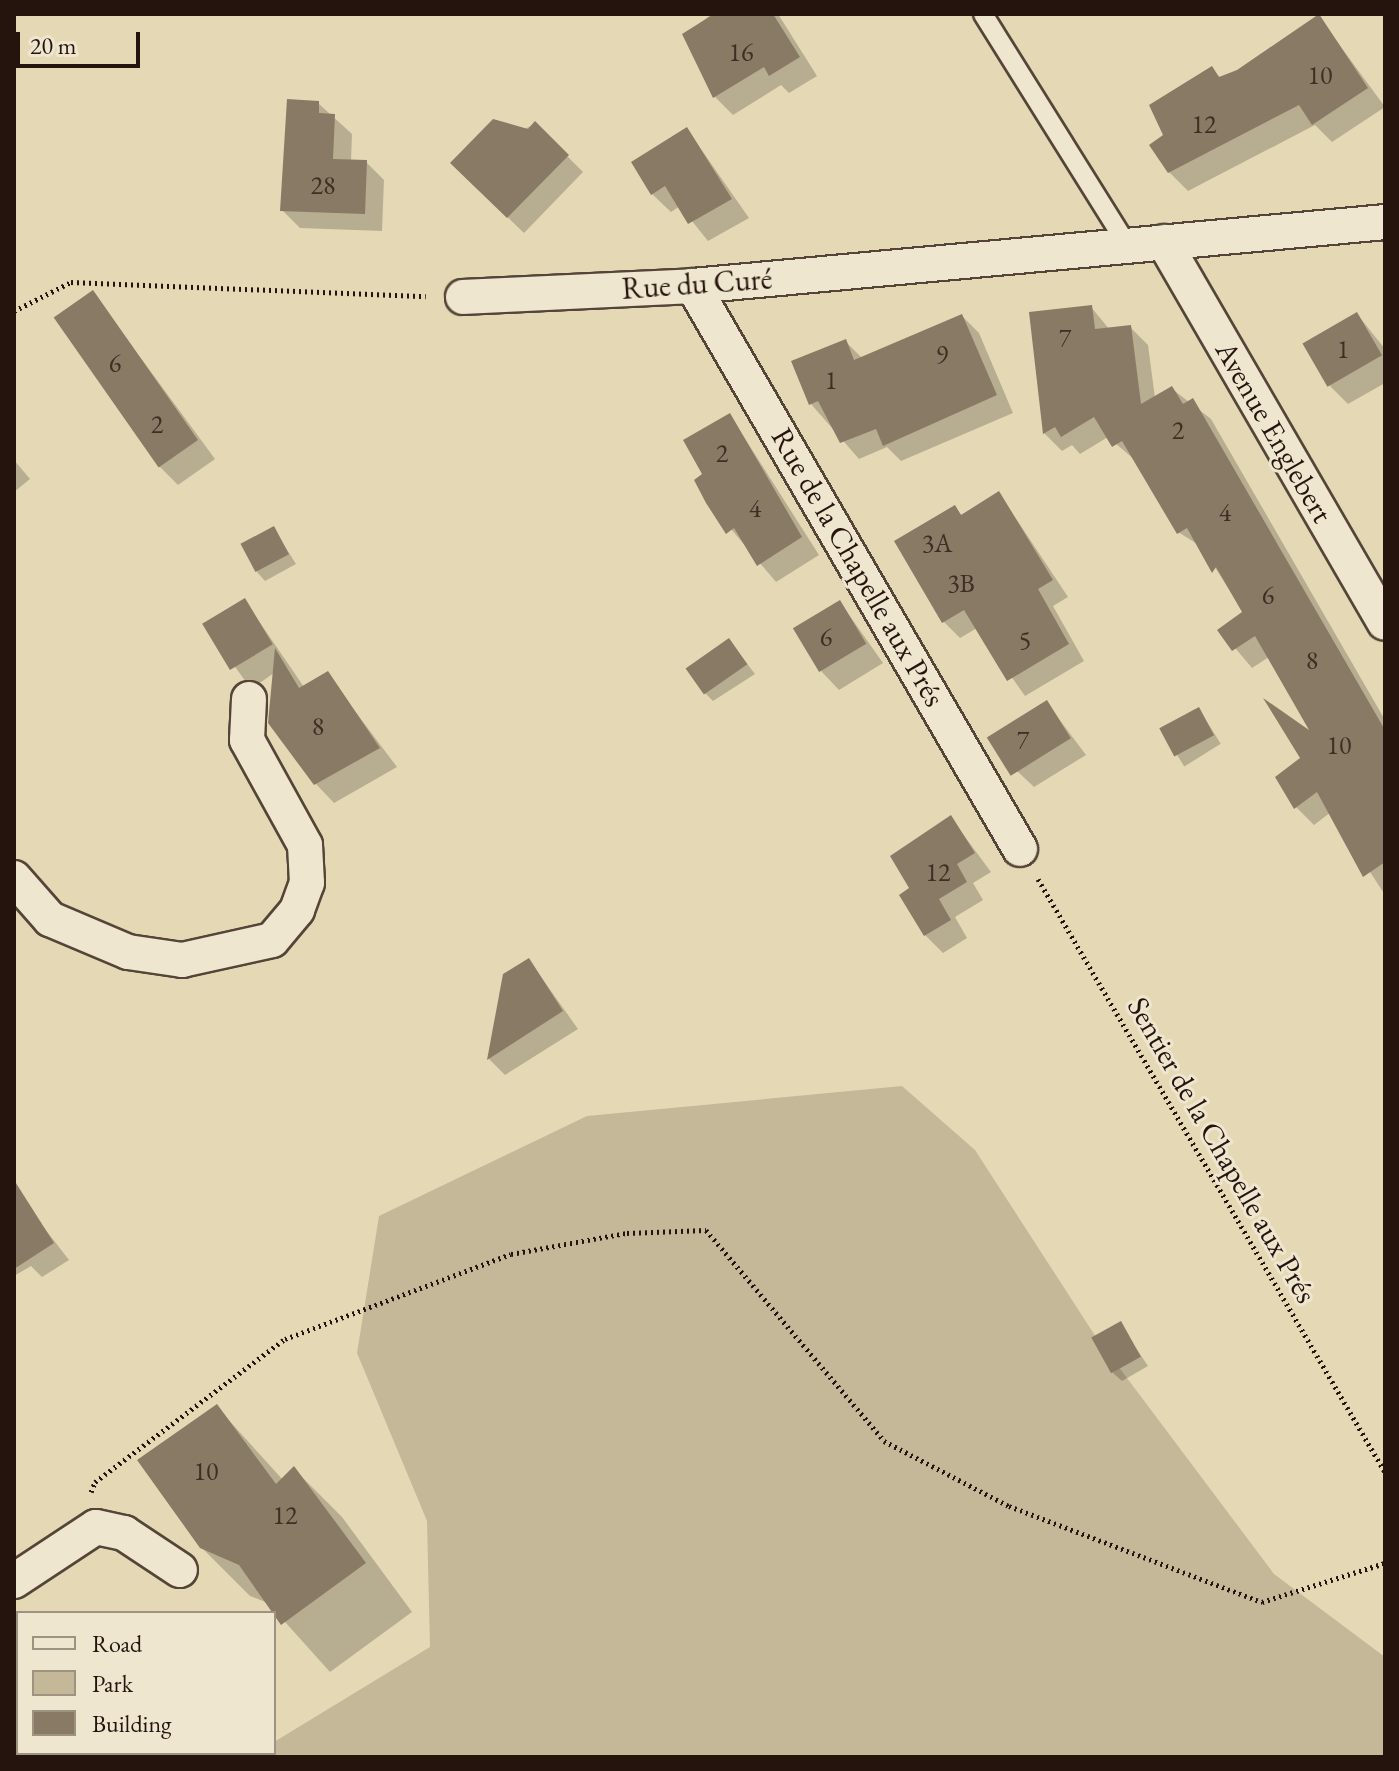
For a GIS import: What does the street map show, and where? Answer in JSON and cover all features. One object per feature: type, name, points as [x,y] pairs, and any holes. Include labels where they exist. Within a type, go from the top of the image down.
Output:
[{"type":"street","name":"Rue du Curé","points":[[463,297],[693,286],[1385,222]]},
{"type":"street","name":"Avenue Englebert","points":[[1164,242],[1385,623]]},
{"type":"street","name":"Rue de la Chapelle aux Prés","points":[[693,286],[1020,849]]},
{"type":"street","points":[[14,878],[50,919],[128,952],[182,960],[272,940],[297,910],[307,883],[305,845],[247,740],[249,699]]},
{"type":"street","points":[[14,1581],[78,1534],[96,1527],[124,1533],[180,1570]]},
{"type":"lane","points":[[983,14],[1129,248]]},
{"type":"path","points":[[14,311],[71,282],[463,297]]},
{"type":"path","name":"Sentier de la Chapelle aux Prés","points":[[1020,849],[1385,1472]]},
{"type":"path","points":[[78,1534],[95,1482],[285,1339],[511,1254],[627,1233],[706,1230],[884,1441],[1009,1506],[1262,1602],[1385,1563]]},
{"type":"green space","points":[[902,1086],[975,1150],[1094,1334],[1274,1574],[1385,1657],[1385,1757],[14,1757],[16,1746],[16,1755],[276,1755],[276,1741],[430,1647],[427,1521],[357,1353],[379,1216],[587,1116]]},
{"type":"building","points":[[714,14],[773,14],[800,57],[769,76],[764,67],[713,98],[682,34]]},
{"type":"building","points":[[1319,14],[1368,88],[1312,125],[1299,105],[1168,173],[1149,145],[1163,135],[1149,105],[1212,66],[1219,77],[1237,70]]},
{"type":"building","points":[[287,99],[319,101],[319,113],[335,114],[333,159],[367,160],[365,214],[280,211]]},
{"type":"building","points":[[493,119],[528,129],[535,121],[569,155],[507,218],[450,163]]},
{"type":"building","points":[[687,127],[732,199],[688,224],[665,186],[651,195],[631,162]]},
{"type":"building","points":[[93,290],[198,440],[159,467],[54,318]]},
{"type":"building","points":[[1092,305],[1095,329],[1131,325],[1141,404],[1172,386],[1183,404],[1193,398],[1385,730],[1385,862],[1363,877],[1317,792],[1294,809],[1275,777],[1300,758],[1263,698],[1309,730],[1255,636],[1232,651],[1217,630],[1242,612],[1216,567],[1212,573],[1187,528],[1177,534],[1122,441],[1112,447],[1094,417],[1061,437],[1055,427],[1043,434],[1029,312]]},
{"type":"building","points":[[1357,312],[1382,355],[1327,387],[1302,344]]},
{"type":"building","points":[[962,314],[997,395],[883,446],[876,429],[840,443],[818,401],[809,405],[791,361],[846,339],[854,360]]},
{"type":"building","points":[[730,413],[802,537],[757,566],[734,528],[726,534],[706,503],[694,480],[702,474],[683,440]]},
{"type":"building","points":[[999,491],[1053,580],[1038,589],[1069,644],[1007,681],[964,610],[942,623],[894,541],[955,505],[961,515]]},
{"type":"building","points":[[274,526],[289,554],[255,572],[240,544]]},
{"type":"building","points":[[245,598],[273,644],[230,670],[202,624]]},
{"type":"building","points":[[840,600],[866,644],[819,672],[793,628]]},
{"type":"building","points":[[729,638],[747,664],[704,695],[686,668]]},
{"type":"building","points":[[275,648],[299,688],[328,671],[380,748],[314,785],[268,723]]},
{"type":"building","points":[[1047,700],[1071,738],[1011,776],[987,738]]},
{"type":"building","points":[[1199,707],[1214,735],[1174,756],[1159,728]]},
{"type":"building","points":[[951,815],[975,853],[957,864],[967,882],[939,899],[951,920],[924,936],[899,895],[909,888],[890,856]]},
{"type":"building","points":[[529,958],[563,1011],[487,1060],[503,974]]},
{"type":"building","points":[[14,1180],[54,1243],[14,1269]]},
{"type":"building","points":[[1121,1321],[1141,1357],[1111,1373],[1091,1337]]},
{"type":"building","points":[[217,1404],[276,1484],[294,1466],[366,1563],[281,1625],[276,1611],[271,1611],[239,1565],[200,1548],[137,1460]]}]
